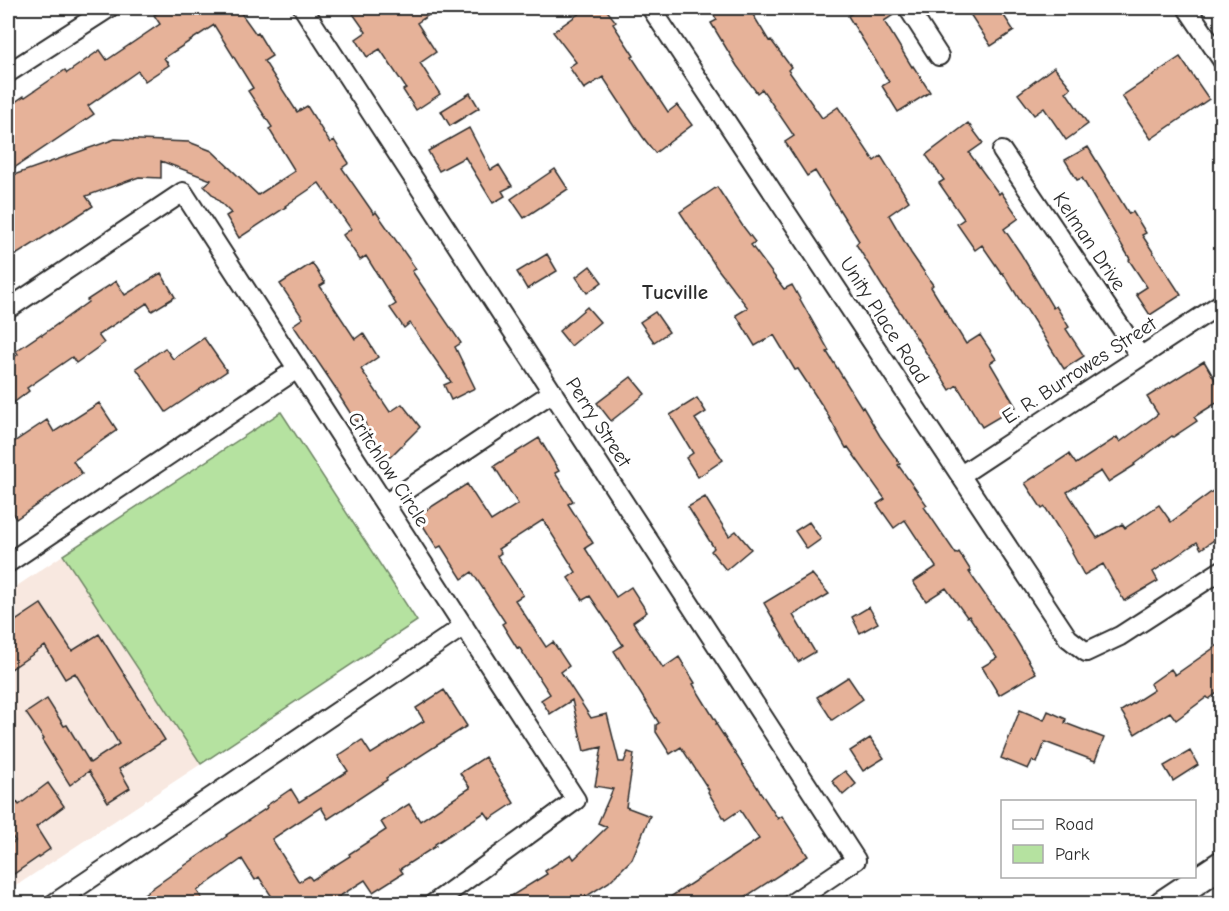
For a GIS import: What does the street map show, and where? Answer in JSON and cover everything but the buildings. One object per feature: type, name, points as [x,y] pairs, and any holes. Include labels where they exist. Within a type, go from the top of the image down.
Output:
[{"type":"street","points":[[8,73],[109,8]]},
{"type":"street","name":"Perry Street","points":[[303,8],[856,860],[791,903]]},
{"type":"street","name":"Unity Place Road","points":[[651,8],[1068,638],[1086,652],[1120,636],[1221,570]]},
{"type":"street","points":[[908,8],[939,56]]},
{"type":"street","points":[[1186,8],[1221,60]]},
{"type":"street","name":"Kelman Drive","points":[[1002,151],[1140,356]]},
{"type":"street","name":"Critchlow Circle","points":[[8,309],[183,192],[576,800],[433,903]]},
{"type":"street","name":"E. R. Burrowes Street","points":[[960,475],[1221,303]]},
{"type":"street","points":[[8,562],[297,369]]},
{"type":"street","points":[[385,504],[553,392]]},
{"type":"street","points":[[53,903],[464,626]]},
{"type":"street","points":[[1162,903],[1221,864]]},
{"type":"shaded area","points":[[63,555],[201,764],[8,891],[8,592]]},
{"type":"green space","points":[[281,412],[417,621],[201,764],[63,555]]},
{"type":"district","name":"Tucville","points":[[675,292]]}]
